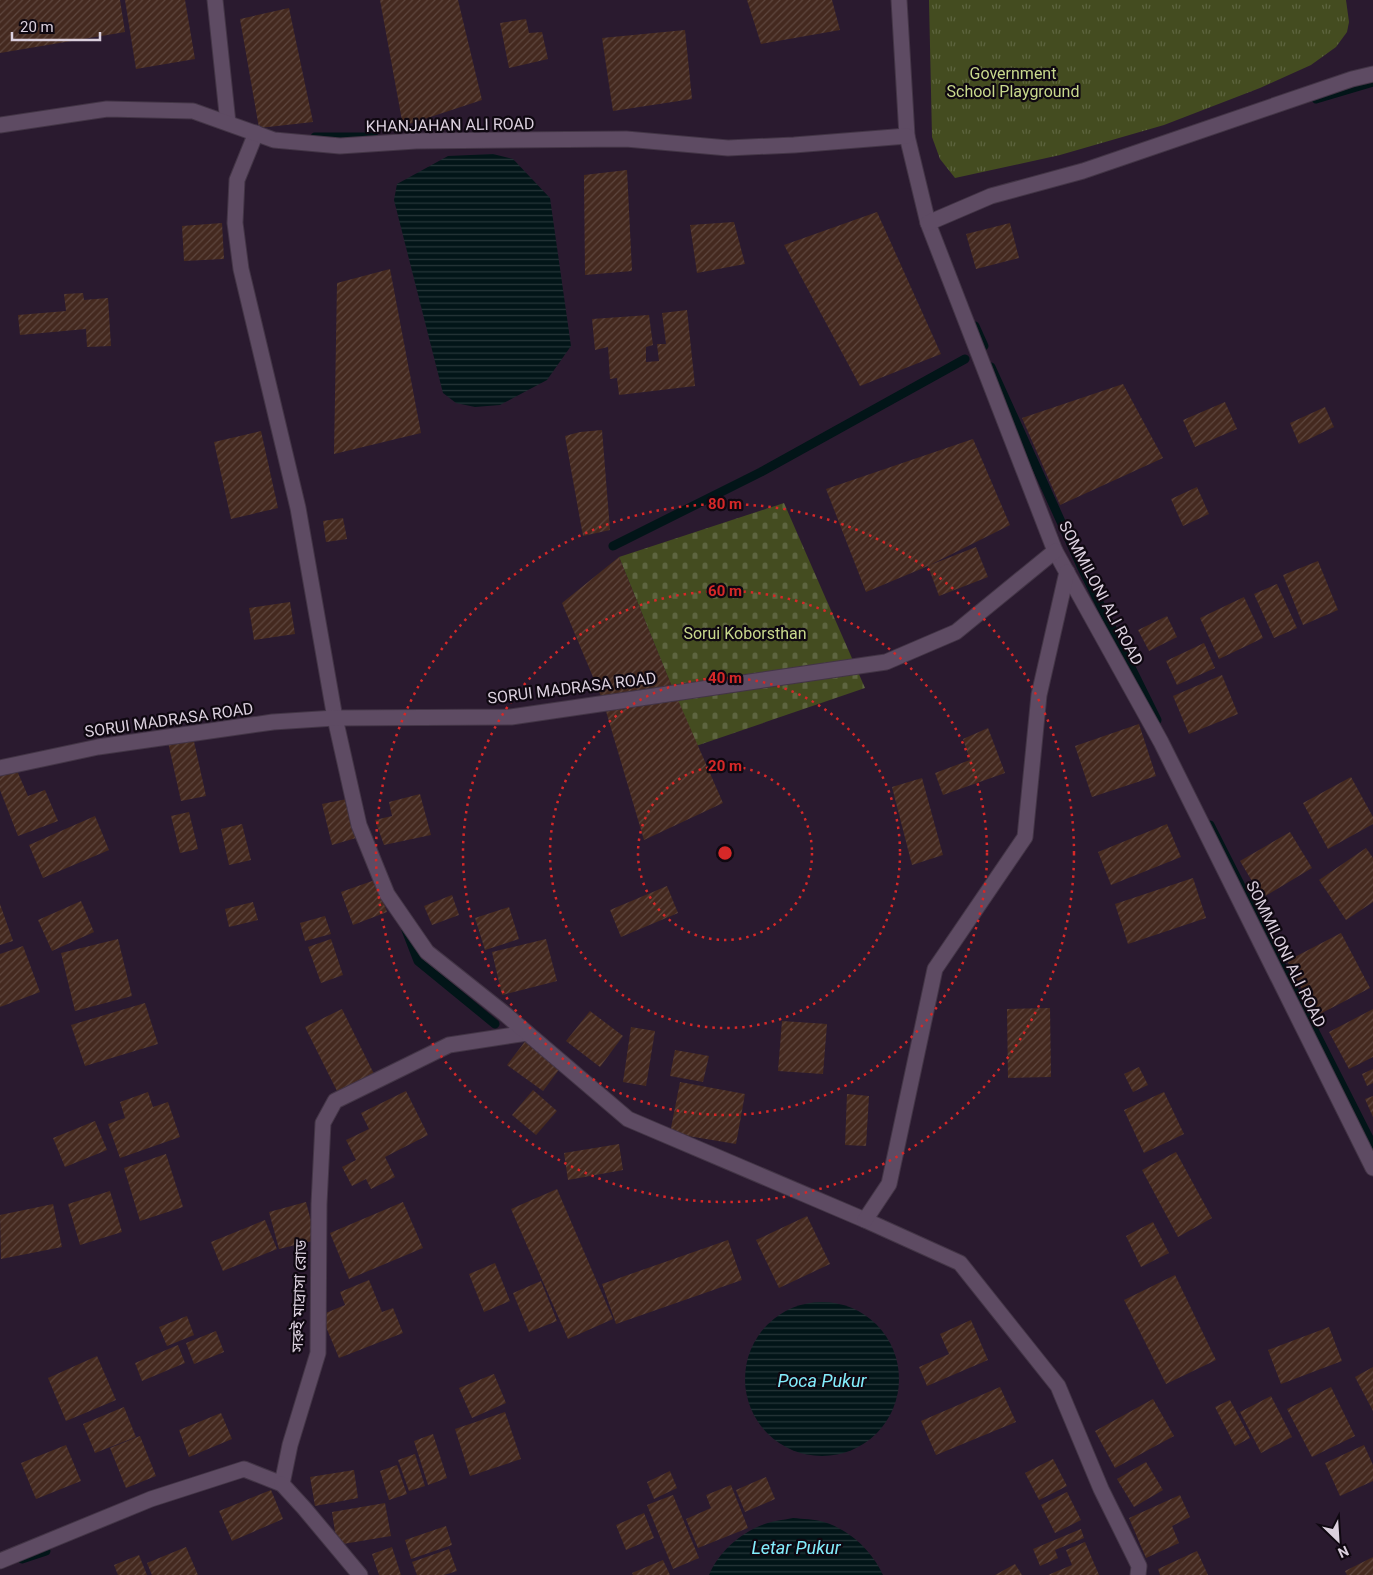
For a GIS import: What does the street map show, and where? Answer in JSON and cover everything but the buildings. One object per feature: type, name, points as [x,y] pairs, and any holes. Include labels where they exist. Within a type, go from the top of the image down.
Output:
[{"type":"street","points":[[215,0],[228,123]]},
{"type":"street","name":"SOMMILONI ALI ROAD","points":[[899,0],[907,136],[928,224],[1055,551],[1161,742],[1373,1168]]},
{"type":"street","points":[[928,224],[990,196],[1083,171],[1352,79],[1373,74]]},
{"type":"street","name":"KHANJAHAN ALI ROAD","points":[[0,125],[107,109],[193,111],[274,140],[340,146],[416,140],[626,140],[728,148],[907,136]]},
{"type":"street","points":[[256,134],[237,180],[235,223],[241,269],[298,508],[335,718],[359,825],[387,894],[428,952],[527,1032],[628,1119],[865,1220],[960,1263],[1058,1386],[1101,1489],[1139,1566],[1138,1575]]},
{"type":"street","name":"SORUI MADRASA ROAD","points":[[0,768],[98,747],[273,722],[335,718],[511,717],[886,662],[956,632],[1055,551]]},
{"type":"street","points":[[865,1220],[889,1184],[935,969],[1025,837],[1039,695],[1066,572]]},
{"type":"street","name":"সরুই মাদ্রাসা রোড","points":[[282,1484],[290,1445],[318,1352],[321,1159],[323,1123],[331,1108],[335,1101],[449,1045],[527,1032]]},
{"type":"street","points":[[0,1561],[150,1499],[244,1469],[282,1484],[360,1575]]},
{"type":"green space","name":"Government School Playground","points":[[929,0],[1346,0],[1349,22],[1347,32],[1336,47],[1311,65],[1260,88],[1164,125],[1060,155],[955,178],[940,159],[932,137]]},
{"type":"green space","name":"Sorui Koborsthan","points":[[784,503],[865,688],[696,746],[619,557]]},
{"type":"water","points":[[493,154],[513,159],[550,198],[571,346],[547,380],[500,405],[475,407],[456,403],[443,393],[394,200],[397,184],[448,156]]},
{"type":"water","name":"Poca Pukur","points":[[822,1302],[851,1308],[865,1315],[876,1325],[886,1336],[893,1350],[899,1379],[893,1408],[886,1422],[876,1433],[865,1443],[851,1450],[822,1456],[793,1450],[779,1443],[768,1433],[758,1422],[751,1408],[745,1379],[751,1350],[758,1336],[768,1325],[779,1315],[793,1308]]},
{"type":"water","name":"Letar Pukur","points":[[793,1518],[820,1521],[843,1530],[859,1542],[873,1558],[883,1575],[709,1575],[724,1551],[745,1533],[766,1524]]},
{"type":"waterway","points":[[1316,99],[1373,82]]},
{"type":"waterway","points":[[315,137],[374,137]]},
{"type":"waterway","points":[[975,326],[984,346]]},
{"type":"waterway","points":[[613,546],[761,472],[965,359]]},
{"type":"waterway","points":[[991,367],[1081,566],[1157,720]]},
{"type":"waterway","points":[[1210,825],[1373,1146]]},
{"type":"waterway","points":[[406,930],[418,961],[495,1024]]},
{"type":"waterway","points":[[22,1559],[46,1551]]}]
